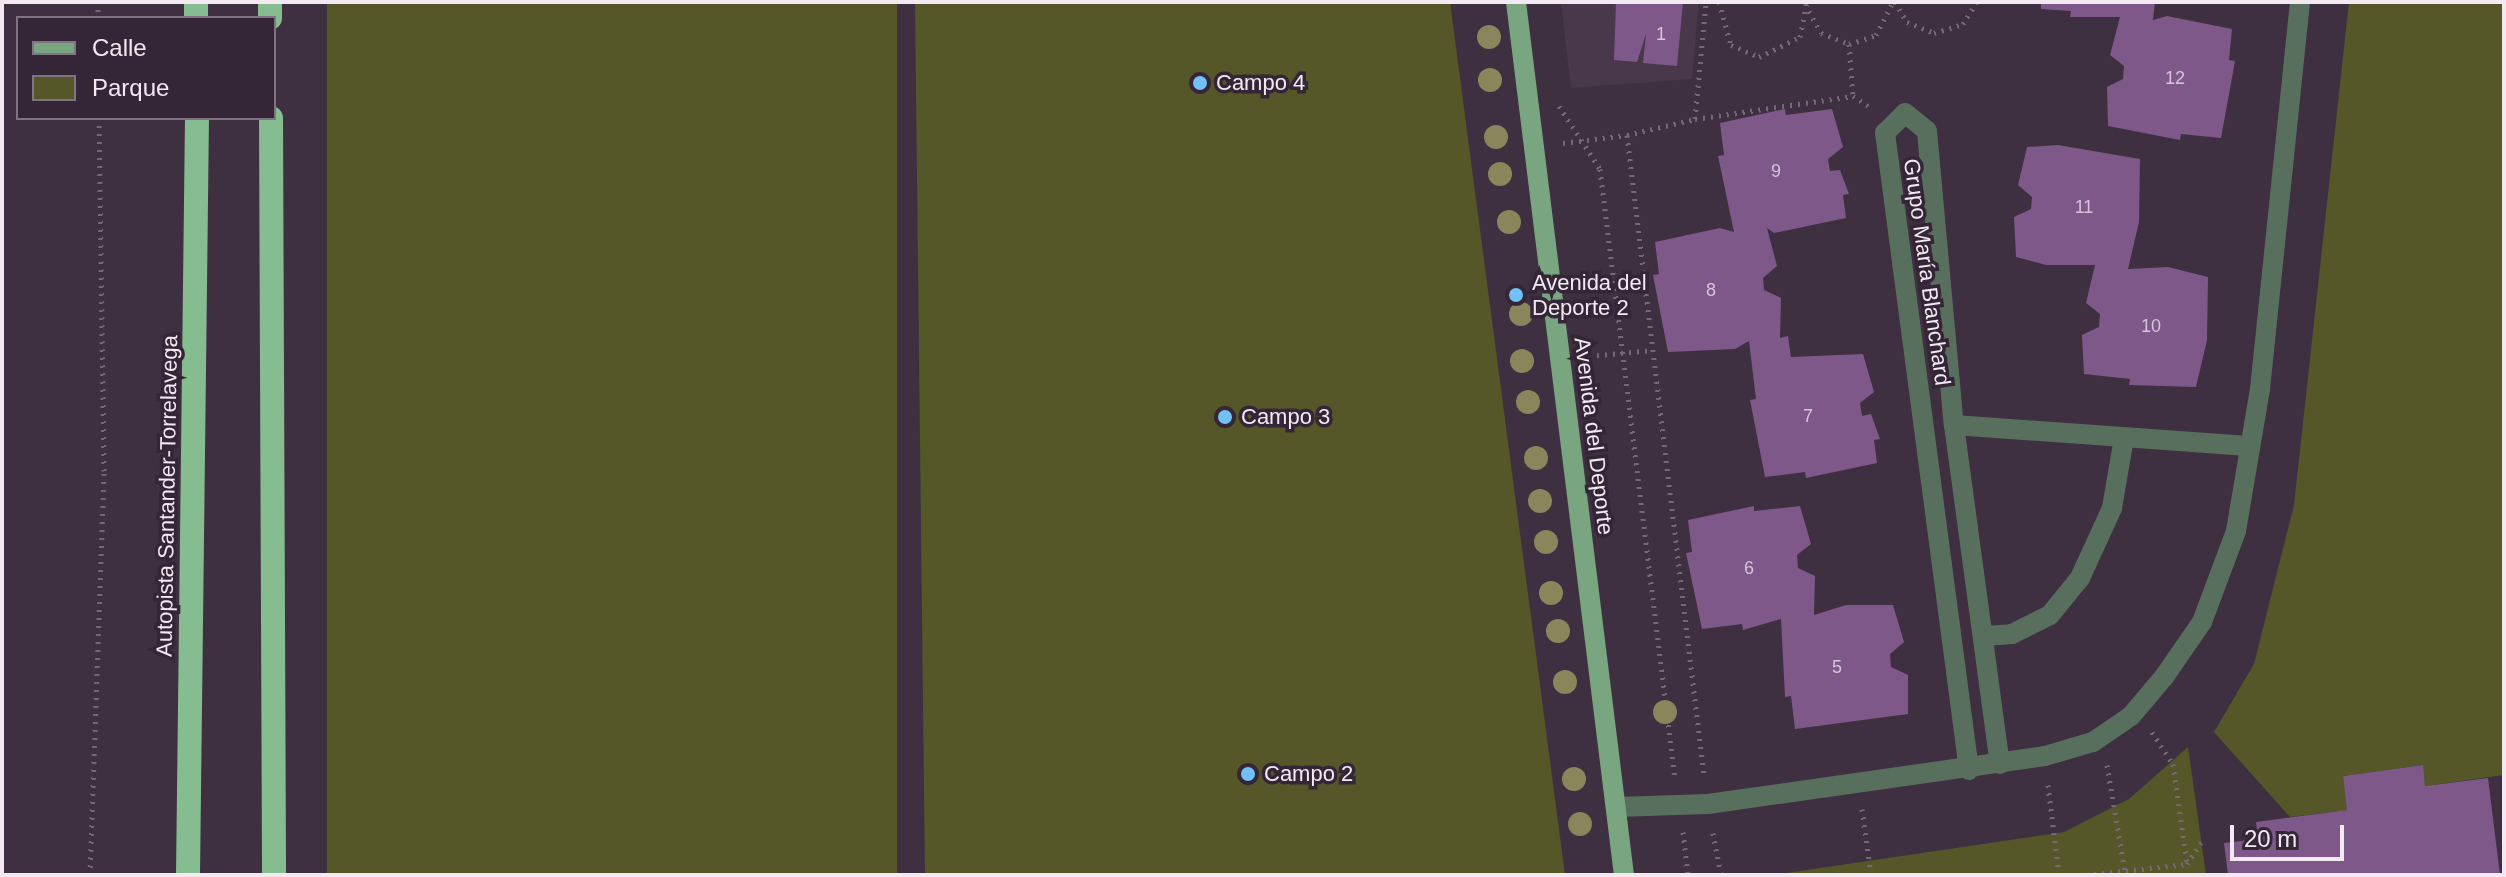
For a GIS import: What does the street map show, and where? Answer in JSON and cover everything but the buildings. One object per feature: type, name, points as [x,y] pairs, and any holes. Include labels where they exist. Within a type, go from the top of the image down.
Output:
[{"type":"highway","name":"Autopista Santander-Torrelavega","points":[[188,875],[197,120]]},
{"type":"highway","points":[[271,120],[274,875]]},
{"type":"main road","name":"Avenida del Deporte","points":[[1516,2],[1624,875]]},
{"type":"street","points":[[1616,807],[1708,804],[1969,770],[2045,756],[2102,736],[2137,708],[2202,622],[2236,531],[2300,2]]},
{"type":"street","name":"Grupo María Blanchard","points":[[1969,770],[1885,133],[1891,121],[1905,113],[1927,131],[1954,425],[2000,764]]},
{"type":"street","points":[[1954,425],[2248,446]]},
{"type":"street","points":[[1985,636],[2012,634],[2050,615],[2080,578],[2112,508],[2124,438]]},
{"type":"path","points":[[1695,119],[1706,2]]},
{"type":"path","points":[[1719,2],[1717,17],[1731,45],[1775,55],[1800,37],[1808,4]]},
{"type":"path","points":[[1808,4],[1821,33],[1849,44],[1876,35],[1894,2],[1907,22],[1934,33],[1963,24],[1977,2]]},
{"type":"path","points":[[1705,16],[1717,17]]},
{"type":"path","points":[[1849,44],[1853,96]]},
{"type":"path","points":[[1534,149],[1627,135],[1695,119],[1853,96],[1891,121]]},
{"type":"path","points":[[1553,97],[1600,169],[1688,875]]},
{"type":"path","points":[[90,875],[104,471],[99,120]]},
{"type":"path","points":[[1627,135],[1708,804],[1721,875]]},
{"type":"path","points":[[1560,359],[1653,350]]},
{"type":"path","points":[[2137,708],[2173,764],[2187,864]]},
{"type":"path","points":[[2102,736],[2125,871]]},
{"type":"path","points":[[2045,756],[2059,875]]},
{"type":"path","points":[[1858,784],[1871,875]]},
{"type":"path","points":[[2187,864],[2202,841]]},
{"type":"path","points":[[2086,875],[2187,864]]},
{"type":"shaded area","points":[[1561,2],[1699,2],[1692,79],[1571,88]]},
{"type":"green space","points":[[327,2],[897,2],[897,875],[327,875]]},
{"type":"green space","points":[[915,2],[1450,2],[1565,875],[925,875]]},
{"type":"green space","points":[[2349,2],[2504,2],[2504,775],[2425,786],[2422,765],[2343,776],[2348,810],[2290,817],[2214,732],[2254,664],[2294,505]]},
{"type":"green space","points":[[2188,747],[2206,875],[1773,875],[2064,832],[2129,799]]},
{"type":"place","name":"Campo 4","points":[[1200,83]]},
{"type":"place","name":"Avenida del Deporte 2","points":[[1516,295]]},
{"type":"place","name":"Campo 3","points":[[1225,417]]},
{"type":"place","name":"Campo 2","points":[[1248,774]]}]
